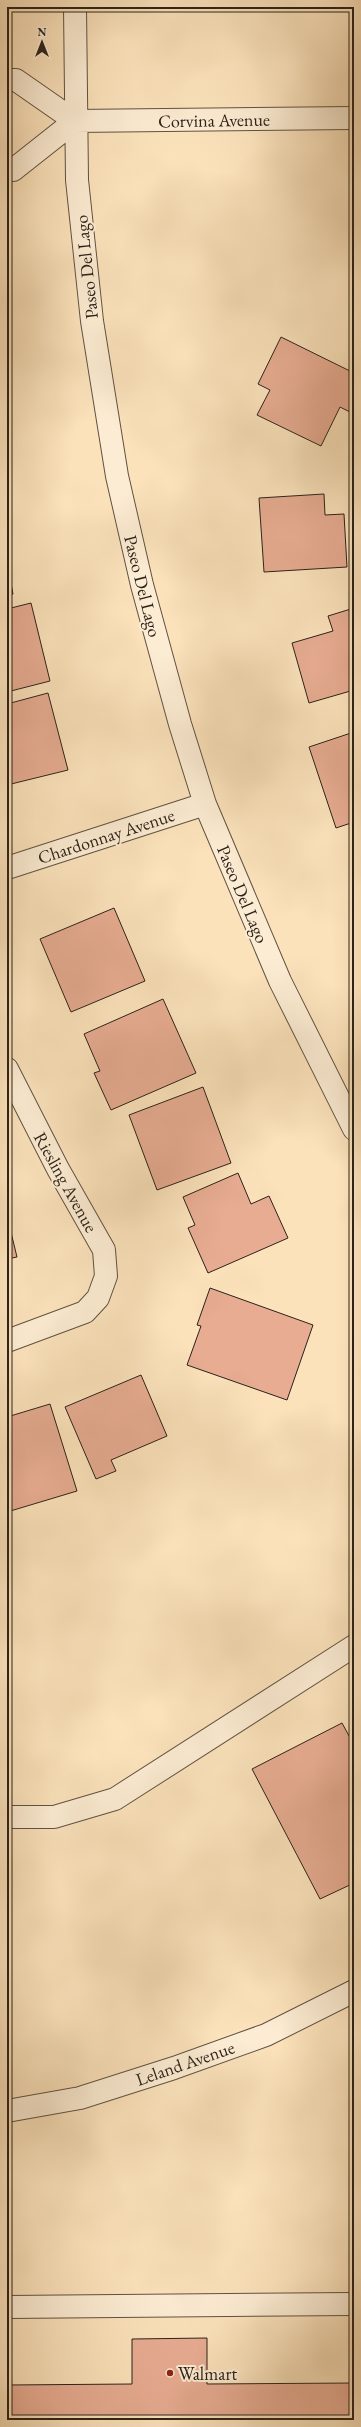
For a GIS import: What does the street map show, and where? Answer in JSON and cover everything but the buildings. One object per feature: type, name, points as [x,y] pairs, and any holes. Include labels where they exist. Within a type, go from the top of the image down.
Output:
[{"type":"street","name":"Paseo Del Lago","points":[[75,7],[75,121],[77,180],[92,321],[117,476],[154,632],[205,804],[280,981],[354,1129]]},
{"type":"street","points":[[7,80],[16,80],[75,121],[13,170],[7,170]]},
{"type":"street","name":"Corvina Avenue","points":[[75,121],[354,118]]},
{"type":"street","name":"Chardonnay Avenue","points":[[7,868],[205,804]]},
{"type":"street","name":"Riesling Avenue","points":[[7,1069],[58,1169],[104,1250],[106,1276],[98,1298],[85,1312],[7,1341]]},
{"type":"street","points":[[7,1817],[54,1817],[115,1799],[354,1646]]},
{"type":"street","name":"Leland Avenue","points":[[7,2111],[80,2098],[174,2068],[266,2035],[354,1991]]},
{"type":"street","points":[[7,2307],[354,2304]]},
{"type":"place","name":"Walmart","points":[[170,2373]]}]
